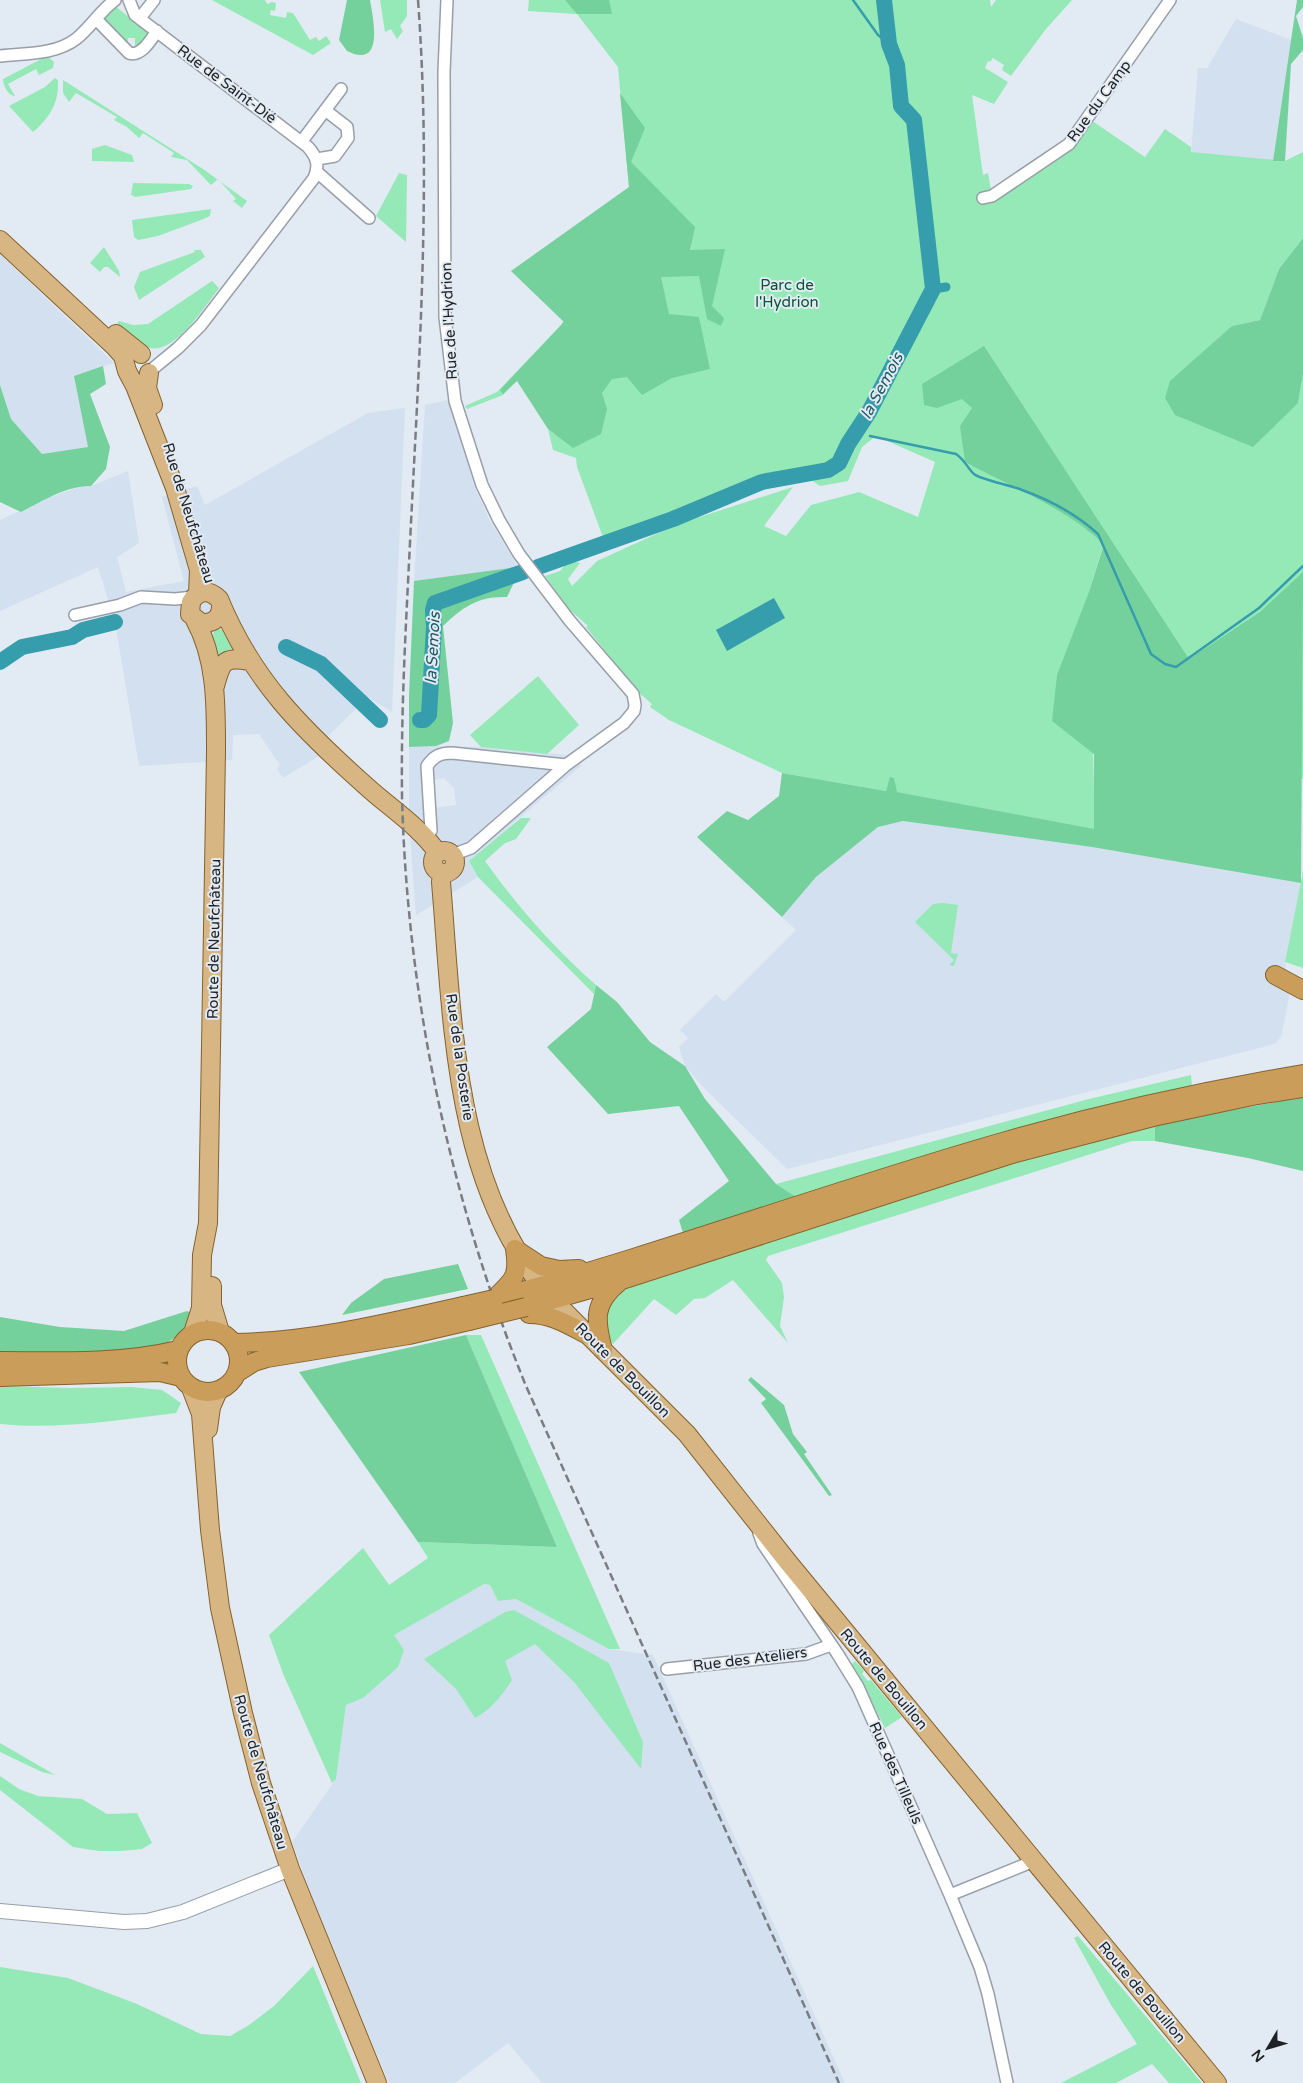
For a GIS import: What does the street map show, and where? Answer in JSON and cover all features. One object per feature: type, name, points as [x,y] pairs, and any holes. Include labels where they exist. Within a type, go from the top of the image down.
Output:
[{"type":"highway","points":[[1303,983],[1274,975],[1303,990]]},
{"type":"highway","points":[[0,1377],[160,1372],[186,1382],[204,1392],[218,1391],[226,1387],[238,1372],[254,1362],[267,1358],[409,1335],[466,1314],[522,1298],[540,1286],[1005,1141],[1175,1098],[1303,1074]]},
{"type":"highway","points":[[494,1307],[522,1298],[553,1300],[622,1280],[1012,1154],[1152,1117],[1257,1095],[1303,1088]]},
{"type":"highway","points":[[515,1249],[541,1266],[559,1270],[580,1269],[588,1272]]},
{"type":"highway","points":[[515,1249],[522,1298],[543,1314],[554,1317],[586,1334]]},
{"type":"highway","points":[[603,1350],[597,1315],[601,1301],[622,1280]]},
{"type":"highway","points":[[234,1343],[265,1343],[376,1325],[466,1314]]},
{"type":"highway","points":[[186,1382],[176,1364],[178,1350],[184,1340],[193,1333],[202,1330],[220,1332],[234,1343],[238,1352],[238,1372]]},
{"type":"highway","points":[[0,1361],[152,1356],[178,1350]]},
{"type":"main road","points":[[0,227],[125,343],[140,366]]},
{"type":"main road","name":"Rue de Neufchâteau","points":[[0,240],[121,352],[140,366],[199,570],[205,608]]},
{"type":"main road","points":[[205,608],[235,635],[249,661],[294,718],[357,778],[445,854]]},
{"type":"main road","name":"Route de Neufchâteau","points":[[193,1333],[201,1308],[202,1255],[207,1232],[215,880],[216,752],[214,689],[207,648],[205,608]]},
{"type":"main road","points":[[214,689],[224,663],[234,658],[249,661]]},
{"type":"main road","name":"Rue de la Posterie","points":[[445,854],[434,857],[433,865],[436,871],[442,874],[441,882],[452,1008],[465,1107],[494,1205],[515,1249],[540,1286]]},
{"type":"main road","name":"Route de Neufchâteau","points":[[207,1232],[212,1250],[212,1305],[220,1332]]},
{"type":"main road","name":"Route de Bouillon","points":[[540,1286],[687,1434],[757,1525],[1218,2083]]},
{"type":"main road","name":"Route de Neufchâteau","points":[[186,1382],[201,1414],[205,1446],[210,1530],[220,1608],[259,1774],[290,1869],[377,2083]]},
{"type":"main road","name":"Route de Neufchâteau","points":[[205,1446],[211,1407],[218,1391]]},
{"type":"street","points":[[0,56],[54,50],[66,46],[76,39],[115,0]]},
{"type":"street","name":"Rue de Saint-Dié","points":[[129,0],[132,10],[140,18],[302,142],[314,153],[316,159]]},
{"type":"street","points":[[140,18],[154,0]]},
{"type":"street","name":"Rue de l'Hydrion","points":[[445,854],[471,848],[566,765],[624,723],[634,711],[635,705],[633,694],[544,589],[499,520],[482,485],[455,401],[445,317],[444,72],[447,0]]},
{"type":"street","name":"Rue du Camp","points":[[983,198],[992,196],[1069,144],[1170,0]]},
{"type":"street","points":[[96,19],[129,53],[135,55],[139,53],[157,31]]},
{"type":"street","points":[[302,142],[341,89]]},
{"type":"street","points":[[140,366],[168,356],[189,339],[317,172],[316,159],[335,156],[348,138],[347,127],[325,110]]},
{"type":"street","points":[[317,172],[369,218]]},
{"type":"street","points":[[75,615],[120,605],[141,597],[175,599],[205,608]]},
{"type":"street","points":[[426,837],[430,831],[427,766],[432,759],[441,753],[566,765]]},
{"type":"street","name":"Rue des Tilleuls","points":[[757,1525],[763,1544],[858,1687],[973,1950],[988,1994],[1007,2083]]},
{"type":"street","points":[[834,1649],[848,1635]]},
{"type":"street","name":"Rue des Ateliers","points":[[667,1669],[806,1654],[834,1649]]},
{"type":"street","points":[[950,1895],[1034,1861]]},
{"type":"street","points":[[0,1911],[124,1922],[147,1921],[183,1912],[290,1869]]},
{"type":"shaded area","points":[[1236,19],[1291,40],[1273,161],[1191,152],[1198,68],[1207,68]]},
{"type":"shaded area","points":[[0,254],[114,363],[74,376],[88,447],[42,454],[11,419],[0,385]]},
{"type":"shaded area","points":[[448,400],[475,488],[489,519],[518,567],[414,581],[425,405]]},
{"type":"shaded area","points":[[405,408],[392,712],[368,697],[323,741],[319,756],[283,778],[277,769],[280,765],[259,734],[233,735],[232,760],[139,766],[115,622],[98,567],[0,611],[0,520],[47,498],[83,486],[91,486],[128,471],[139,543],[117,557],[126,592],[184,581],[162,497],[197,486],[205,505],[368,413]]},
{"type":"shaded area","points":[[409,747],[481,747],[566,755],[582,765],[469,861],[478,877],[416,915],[409,822]],"holes":[[[444,778],[454,788],[456,805],[434,808],[431,780]]]},
{"type":"shaded area","points":[[903,821],[1092,847],[1301,883],[1285,962],[1289,997],[1281,1037],[1276,1043],[1259,1048],[787,1169],[704,1088],[685,1066],[679,1047],[688,1038],[680,1030],[716,994],[724,1002],[796,930],[782,917],[816,877],[878,827]]},
{"type":"shaded area","points":[[484,1584],[490,1585],[498,1601],[516,1599],[609,1649],[653,1655],[845,2083],[542,2083],[508,2043],[455,2083],[389,2083],[315,1906],[292,1842],[336,1779],[346,1705],[363,1698],[393,1635]]},
{"type":"green space","points":[[212,0],[265,0],[267,4],[276,3],[275,11],[271,10],[270,15],[286,18],[287,12],[293,13],[310,40],[316,37],[319,41],[326,36],[331,43],[313,55]]},
{"type":"green space","points":[[347,0],[370,0],[374,39],[372,48],[367,54],[359,55],[347,51],[339,40]]},
{"type":"green space","points":[[380,0],[407,0],[407,16],[400,26],[403,31],[397,39],[391,29],[385,32]]},
{"type":"green space","name":"Parc de l'Hydrion","points":[[529,0],[990,0],[991,7],[996,0],[1072,0],[1046,29],[1011,76],[1002,70],[1004,65],[993,58],[990,62],[988,61],[985,68],[1008,82],[994,104],[972,95],[983,175],[988,173],[992,196],[1060,152],[1088,118],[1145,157],[1165,129],[1191,147],[1191,152],[1285,161],[1303,152],[1303,238],[1279,269],[1260,320],[1232,326],[1214,343],[1298,403],[1303,374],[1303,779],[1220,728],[1103,546],[1089,592],[1095,830],[896,792],[894,778],[891,778],[886,791],[782,773],[669,720],[650,707],[652,704],[638,692],[586,627],[588,626],[569,609],[545,576],[560,571],[569,560],[580,563],[568,579],[572,586],[597,561],[678,524],[793,487],[764,526],[786,536],[811,505],[859,492],[918,517],[935,462],[876,436],[862,447],[848,481],[820,486],[807,477],[776,482],[607,548],[577,467],[576,458],[553,450],[548,429],[573,447],[573,319],[503,395],[467,409],[465,406],[497,392],[561,325],[576,299],[629,187],[618,67],[577,14],[528,11]]},
{"type":"green space","points":[[565,0],[609,0],[612,14],[577,14]]},
{"type":"green space","points":[[1297,0],[1303,0],[1303,7],[1296,16],[1303,38],[1303,50],[1291,64],[1285,161],[1273,161]]},
{"type":"green space","points":[[115,6],[149,33],[137,47],[135,45],[135,38],[128,38],[128,46],[103,18]]},
{"type":"green space","points":[[47,56],[54,62],[53,68],[39,75],[36,69],[8,84],[15,96],[12,96],[5,87],[3,79]]},
{"type":"green space","points":[[55,78],[58,80],[58,88],[55,103],[49,115],[33,132],[9,106],[45,87]]},
{"type":"green space","points":[[63,80],[217,179],[211,185],[187,160],[171,157],[174,153],[143,133],[139,138],[127,127],[114,120],[117,117],[76,93],[69,102],[63,93]]},
{"type":"green space","points":[[620,93],[645,128],[631,162],[695,227],[690,250],[725,249],[712,306],[724,318],[721,326],[707,319],[699,276],[661,277],[669,314],[699,317],[710,369],[672,378],[642,395],[627,377],[612,379],[602,393],[607,409],[601,434],[573,448],[548,429],[517,381],[503,394],[500,390],[564,322],[511,271],[629,187]]},
{"type":"green space","points":[[105,145],[132,155],[134,162],[92,161],[92,149]]},
{"type":"green space","points":[[399,173],[407,175],[406,242],[376,216]]},
{"type":"green space","points":[[220,182],[247,201],[242,208],[233,201],[236,199]]},
{"type":"green space","points":[[133,183],[189,184],[193,186],[191,189],[135,197],[131,195]]},
{"type":"green space","points":[[211,209],[210,216],[158,236],[138,240],[134,237],[132,220]]},
{"type":"green space","points":[[1303,238],[1303,374],[1298,403],[1253,447],[1175,415],[1165,398],[1170,381],[1232,326],[1260,320],[1279,269]]},
{"type":"green space","points":[[104,247],[119,271],[120,277],[108,267],[104,267],[100,272],[90,263]]},
{"type":"green space","points":[[194,250],[201,250],[205,257],[139,300],[134,287],[140,272],[195,252]]},
{"type":"green space","points":[[212,281],[219,288],[188,328],[167,345],[157,348],[148,347],[139,343],[117,323],[119,321],[133,325],[148,324]]},
{"type":"green space","points":[[984,346],[1189,659],[1260,612],[1303,572],[1301,883],[1092,847],[903,821],[878,827],[816,877],[782,917],[697,837],[727,811],[748,820],[779,796],[782,773],[886,791],[890,777],[894,778],[897,792],[1094,829],[1094,754],[1052,721],[1057,675],[1089,592],[1104,544],[1055,508],[965,462],[960,426],[972,408],[962,399],[937,408],[924,405],[922,384]]},
{"type":"green space","points":[[103,366],[106,384],[90,394],[110,447],[106,469],[91,486],[82,486],[64,491],[21,512],[0,502],[0,385],[11,419],[42,454],[88,447],[74,376]]},
{"type":"green space","points":[[518,567],[520,570],[507,597],[488,598],[472,604],[457,613],[443,626],[453,723],[449,741],[436,746],[409,747],[409,695],[414,581]]},
{"type":"green space","points":[[215,628],[226,631],[237,650],[223,653],[217,661],[212,641]]},
{"type":"green space","points":[[538,676],[579,725],[547,754],[481,747],[470,735]]},
{"type":"green space","points":[[521,818],[531,818],[516,839],[505,843],[485,861],[537,926],[596,985],[594,994],[478,877],[469,861]]},
{"type":"green space","points":[[1303,872],[1303,968],[1285,962]]},
{"type":"green space","points":[[933,904],[958,905],[951,953],[958,954],[954,966],[949,965],[954,960],[915,922]]},
{"type":"green space","points":[[596,985],[617,1002],[650,1042],[685,1066],[705,1099],[776,1184],[798,1198],[684,1236],[679,1220],[729,1181],[679,1106],[608,1114],[547,1047],[591,1009]]},
{"type":"green space","points":[[1191,1075],[1192,1087],[798,1198],[776,1184],[1089,1099]]},
{"type":"green space","points":[[1303,1097],[1303,1171],[1248,1158],[1155,1141],[1155,1124]]},
{"type":"green space","points":[[1155,1124],[1155,1141],[1132,1141],[768,1256],[766,1260],[782,1283],[784,1297],[780,1326],[788,1343],[733,1280],[705,1298],[694,1299],[676,1315],[654,1299],[613,1344],[607,1338],[604,1303],[623,1285],[1021,1160]]},
{"type":"green space","points":[[458,1264],[468,1289],[342,1315],[351,1303],[384,1279]]},
{"type":"green space","points":[[187,1311],[193,1314],[192,1319],[179,1334],[170,1341],[156,1346],[114,1352],[0,1355],[0,1317],[60,1327],[124,1331]]},
{"type":"green space","points":[[466,1335],[481,1335],[620,1649],[609,1649],[516,1599],[498,1601],[490,1585],[484,1584],[394,1635],[404,1650],[398,1667],[363,1698],[346,1705],[336,1779],[332,1783],[284,1676],[269,1635],[363,1548],[389,1585],[428,1558],[418,1542],[557,1547]]},
{"type":"green space","points":[[466,1335],[557,1547],[418,1542],[299,1372]]},
{"type":"green space","points":[[751,1377],[784,1405],[793,1434],[807,1452],[804,1454],[832,1495],[829,1496],[761,1403],[766,1399],[748,1380]]},
{"type":"green space","points":[[0,1386],[132,1387],[162,1390],[181,1403],[176,1413],[110,1421],[44,1426],[0,1424]]},
{"type":"green space","points":[[514,1610],[609,1663],[643,1742],[641,1769],[574,1682],[535,1644],[505,1661],[512,1680],[500,1697],[481,1715],[475,1718],[456,1689],[424,1659],[505,1612]]},
{"type":"green space","points":[[855,1661],[864,1671],[862,1674],[868,1681],[871,1680],[902,1717],[885,1728],[852,1664]]},
{"type":"green space","points":[[0,1743],[55,1775],[42,1772],[0,1752]]},
{"type":"green space","points":[[0,1776],[19,1789],[38,1796],[82,1799],[107,1814],[137,1813],[152,1843],[142,1849],[121,1851],[99,1851],[73,1847],[0,1790]]},
{"type":"green space","points":[[1078,1936],[1202,2083],[1169,2083],[1152,2064],[1116,2083],[1061,2083],[1137,2044],[1111,2005],[1074,1938]]},
{"type":"green space","points":[[313,1966],[361,2083],[0,2083],[0,1967],[68,1978],[137,2004],[201,2034],[230,2036],[249,2025],[274,2006]]},
{"type":"water","points":[[774,598],[785,618],[727,651],[716,630]]},
{"type":"waterway","points":[[853,0],[878,35],[889,44]]},
{"type":"waterway","name":"la Semois","points":[[538,567],[673,519],[762,482],[828,470],[839,463],[848,444],[869,412],[933,289],[914,120],[901,106],[897,65],[889,44],[884,0]]},
{"type":"waterway","points":[[933,289],[946,287]]},
{"type":"waterway","name":"la Semois","points":[[855,433],[862,434]]},
{"type":"waterway","points":[[870,436],[956,454],[974,474],[1043,498],[1072,514],[1090,527],[1098,534],[1151,654],[1165,664],[1176,667],[1259,608],[1303,566]]},
{"type":"waterway","name":"la Semois","points":[[420,720],[424,720],[429,715],[434,627],[433,610],[435,603],[523,572]]},
{"type":"waterway","name":"la Semois","points":[[0,662],[22,647],[72,637],[83,630],[115,622]]},
{"type":"waterway","name":"la Semois","points":[[286,647],[321,664],[380,720]]},
{"type":"railway","points":[[418,0],[422,70],[424,211],[404,679],[402,796],[406,872],[413,947],[423,1022],[437,1097],[475,1243],[499,1315],[526,1386],[839,2083]]}]
